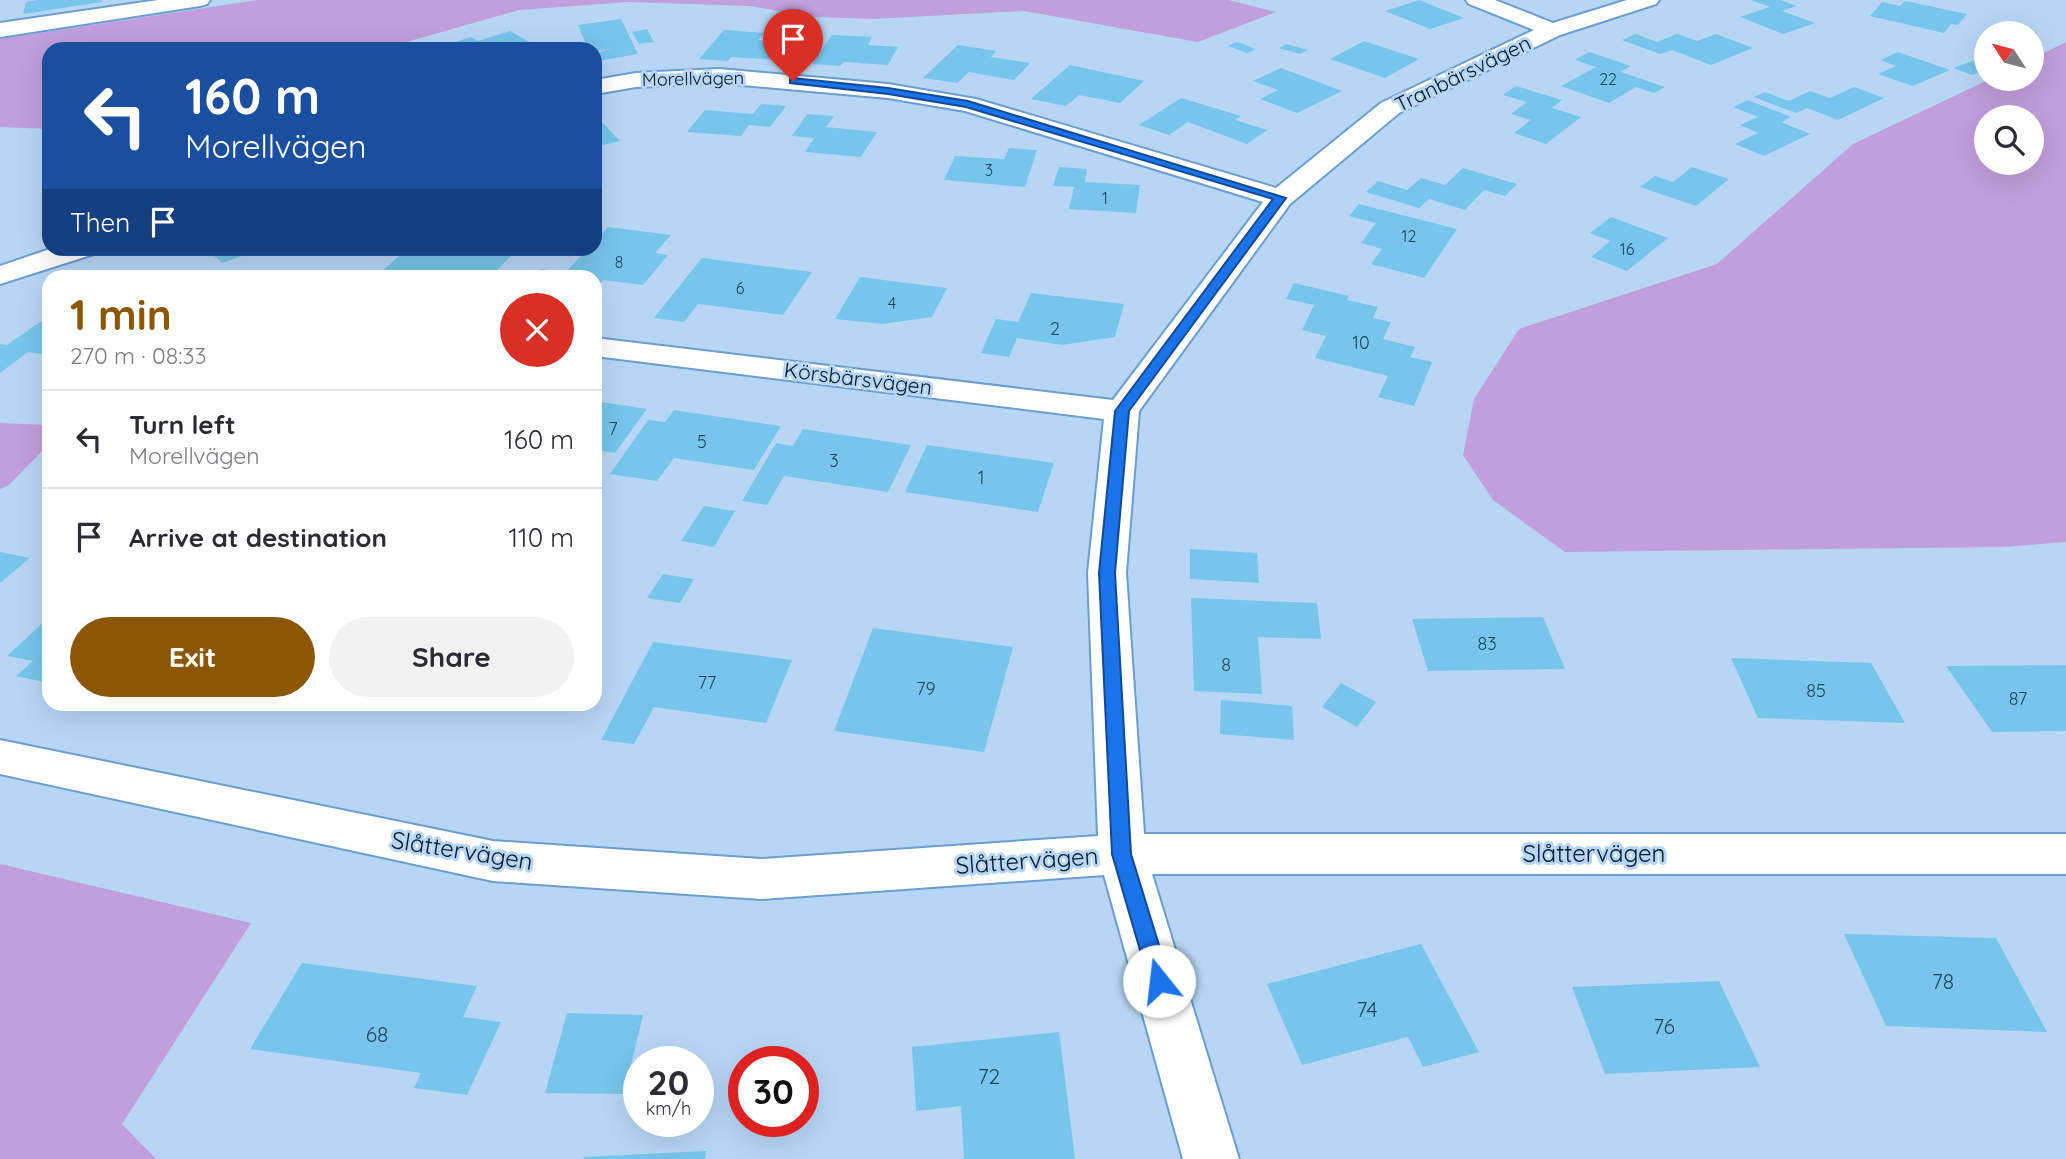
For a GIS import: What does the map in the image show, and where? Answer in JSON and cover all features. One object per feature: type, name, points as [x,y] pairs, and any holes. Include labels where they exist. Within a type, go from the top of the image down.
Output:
[{"type":"street","points":[[0,30],[200,0]]},
{"type":"street","points":[[1476,0],[1552,30]]},
{"type":"street","name":"Tranbärsvägen","points":[[1122,411],[1280,198],[1390,108],[1552,30],[1648,0]]},
{"type":"street","name":"Morellvägen","points":[[602,86],[636,79],[719,76],[817,83],[968,104],[1280,198]]},
{"type":"street","points":[[1,275],[59,256]]},
{"type":"street","points":[[1,275],[42,280]]},
{"type":"street","name":"Körsbärsvägen","points":[[602,348],[1122,411]]},
{"type":"street","points":[[1122,411],[1107,573],[1122,854],[1211,1159]]},
{"type":"street","name":"Slåttervägen","points":[[0,757],[494,862],[761,879],[1122,854],[2066,854]]},
{"type":"shaded area","points":[[258,0],[1229,0],[1276,12],[1198,42],[1024,11],[872,19],[816,17],[749,6],[629,2],[519,10],[407,42],[42,42],[42,129],[0,127],[0,39]]},
{"type":"shaded area","points":[[2066,42],[2066,542],[2003,547],[1565,552],[1493,500],[1463,455],[1474,399],[1519,329],[1717,264],[1853,144],[1974,87],[1974,91],[2044,91],[2044,53]]},
{"type":"shaded area","points":[[0,423],[42,425],[42,451],[9,485],[0,489]]},
{"type":"shaded area","points":[[0,864],[251,923],[122,1124],[156,1159],[0,1159]]},
{"type":"building","points":[[1419,0],[1464,18],[1430,29],[1385,11]]},
{"type":"building","points":[[1751,0],[1780,0],[1797,6],[1782,11],[1815,23],[1783,34],[1740,17],[1770,7]]},
{"type":"building","points":[[1905,1],[1967,14],[1958,25],[1951,24],[1944,33],[1870,16],[1882,2],[1900,6]]},
{"type":"building","points":[[26,2],[102,2],[23,14]]},
{"type":"building","points":[[621,19],[638,54],[602,60],[602,51],[612,49],[602,50],[602,42],[585,42],[578,25]]},
{"type":"building","points":[[647,29],[654,42],[639,44],[632,32]]},
{"type":"building","points":[[724,30],[764,33],[758,40],[788,42],[775,60],[731,57],[728,61],[699,59]]},
{"type":"building","points":[[510,31],[530,42],[455,42],[471,37],[478,41]]},
{"type":"building","points":[[1636,34],[1657,42],[1677,34],[1697,41],[1716,34],[1753,48],[1711,65],[1672,50],[1660,54],[1622,40]]},
{"type":"building","points":[[832,35],[872,37],[868,45],[898,47],[888,65],[844,62],[840,66],[812,64]]},
{"type":"building","points":[[1364,41],[1419,59],[1385,78],[1330,59]]},
{"type":"building","points":[[1237,42],[1256,49],[1247,53],[1228,46]]},
{"type":"building","points":[[1286,44],[1308,50],[1300,54],[1279,48]]},
{"type":"building","points":[[958,45],[996,51],[991,57],[1030,63],[1014,80],[969,72],[957,83],[923,78]]},
{"type":"building","points":[[1589,52],[1631,66],[1621,72],[1665,87],[1654,93],[1636,87],[1609,103],[1561,86],[1596,67],[1575,60]]},
{"type":"building","points":[[1898,52],[1950,70],[1913,86],[1878,74],[1896,66],[1880,60]]},
{"type":"building","points":[[1973,61],[1974,61],[1972,75],[1953,68]]},
{"type":"building","points":[[1070,65],[1144,81],[1120,103],[1079,95],[1066,106],[1031,99]]},
{"type":"building","points":[[1281,68],[1342,91],[1297,113],[1260,99],[1278,90],[1253,81]]},
{"type":"building","points":[[1516,86],[1562,100],[1552,108],[1581,117],[1546,144],[1514,133],[1531,120],[1511,114],[1527,102],[1503,95]]},
{"type":"building","points":[[1854,87],[1884,98],[1838,120],[1807,108],[1796,113],[1754,97],[1765,92],[1789,101],[1810,91],[1830,98]]},
{"type":"building","points":[[1181,98],[1241,116],[1235,120],[1267,130],[1247,144],[1188,122],[1169,135],[1139,125]]},
{"type":"building","points":[[1748,100],[1791,117],[1781,122],[1810,134],[1764,156],[1735,144],[1758,133],[1740,125],[1758,117],[1733,107]]},
{"type":"building","points":[[761,104],[786,106],[770,127],[749,125],[741,136],[687,132],[705,110],[753,114]]},
{"type":"building","points":[[807,114],[834,116],[826,127],[877,132],[861,157],[805,152],[814,138],[792,136]]},
{"type":"building","points":[[602,122],[620,141],[602,145]]},
{"type":"building","points":[[1009,148],[1037,150],[1025,187],[944,180],[955,156],[1004,159]]},
{"type":"building","points":[[1059,167],[1087,169],[1085,182],[1140,185],[1136,213],[1069,209],[1074,187],[1053,186]]},
{"type":"building","points":[[1692,167],[1729,179],[1696,206],[1640,187],[1655,176],[1673,182]]},
{"type":"building","points":[[1463,168],[1517,184],[1505,196],[1484,190],[1465,210],[1429,199],[1419,208],[1366,192],[1378,181],[1407,190],[1421,178],[1445,185]]},
{"type":"building","points":[[1359,204],[1457,229],[1424,278],[1371,264],[1382,249],[1361,243],[1376,223],[1349,216]]},
{"type":"building","points":[[1611,217],[1668,238],[1627,271],[1591,257],[1610,241],[1590,233]]},
{"type":"building","points":[[608,227],[671,235],[655,253],[668,255],[643,285],[602,281],[602,270],[568,270],[581,256],[602,256],[602,233]]},
{"type":"building","points":[[215,256],[242,256],[222,263]]},
{"type":"building","points":[[399,256],[511,256],[497,270],[383,270]]},
{"type":"building","points":[[702,258],[812,272],[783,315],[698,304],[684,322],[654,318]]},
{"type":"building","points":[[860,277],[947,288],[932,317],[882,324],[835,319]]},
{"type":"building","points":[[1294,283],[1349,296],[1347,300],[1378,307],[1373,318],[1391,322],[1383,339],[1415,347],[1410,357],[1432,362],[1414,406],[1378,397],[1388,376],[1315,358],[1326,336],[1302,330],[1314,305],[1286,299]]},
{"type":"building","points":[[1031,293],[1124,304],[1115,337],[1062,345],[1017,338],[1009,357],[981,353],[996,319],[1018,322]]},
{"type":"building","points":[[42,322],[42,354],[28,352],[0,373],[0,344],[7,345]]},
{"type":"building","points":[[602,402],[647,409],[615,453],[602,451]]},
{"type":"building","points":[[674,410],[781,426],[754,470],[674,458],[657,481],[610,474],[648,420],[665,422]]},
{"type":"building","points":[[803,429],[911,445],[888,492],[784,476],[767,505],[742,501],[776,443],[793,446]]},
{"type":"building","points":[[927,445],[1054,463],[1038,512],[905,492]]},
{"type":"building","points":[[704,506],[735,511],[714,547],[681,541]]},
{"type":"building","points":[[1190,549],[1257,553],[1259,583],[1190,579]]},
{"type":"building","points":[[0,552],[30,558],[0,583]]},
{"type":"building","points":[[663,574],[694,579],[680,603],[647,598]]},
{"type":"building","points":[[1191,598],[1317,603],[1321,639],[1258,637],[1262,694],[1194,691]]},
{"type":"building","points":[[1543,617],[1565,669],[1428,671],[1412,619]]},
{"type":"building","points":[[42,624],[42,682],[16,676],[33,661],[7,656]]},
{"type":"building","points":[[873,628],[1013,647],[984,752],[834,731]]},
{"type":"building","points":[[653,642],[792,660],[766,723],[654,707],[634,744],[601,740]]},
{"type":"building","points":[[1731,658],[1871,663],[1905,723],[1758,718]]},
{"type":"building","points":[[2066,665],[2066,731],[1992,732],[1946,666]]},
{"type":"building","points":[[1341,683],[1376,702],[1357,727],[1322,707]]},
{"type":"building","points":[[1221,700],[1292,706],[1294,740],[1220,734]]},
{"type":"building","points":[[1844,934],[1996,938],[2047,1032],[1886,1026]]},
{"type":"building","points":[[1421,944],[1479,1052],[1423,1067],[1408,1037],[1302,1065],[1267,984]]},
{"type":"building","points":[[302,963],[477,986],[463,1017],[501,1022],[467,1095],[414,1088],[421,1073],[250,1049]]},
{"type":"building","points":[[1719,981],[1760,1067],[1605,1074],[1572,987]]},
{"type":"building","points":[[567,1013],[643,1015],[636,1046],[623,1046],[623,1094],[545,1093]]},
{"type":"building","points":[[1059,1032],[1075,1159],[964,1159],[961,1106],[916,1111],[912,1047]]},
{"type":"building","points":[[706,1151],[705,1159],[583,1157]]},
{"type":"route","points":[[793,81],[888,91],[968,104],[1280,198],[1122,411],[1107,573],[1122,854],[1159,981]]}]
